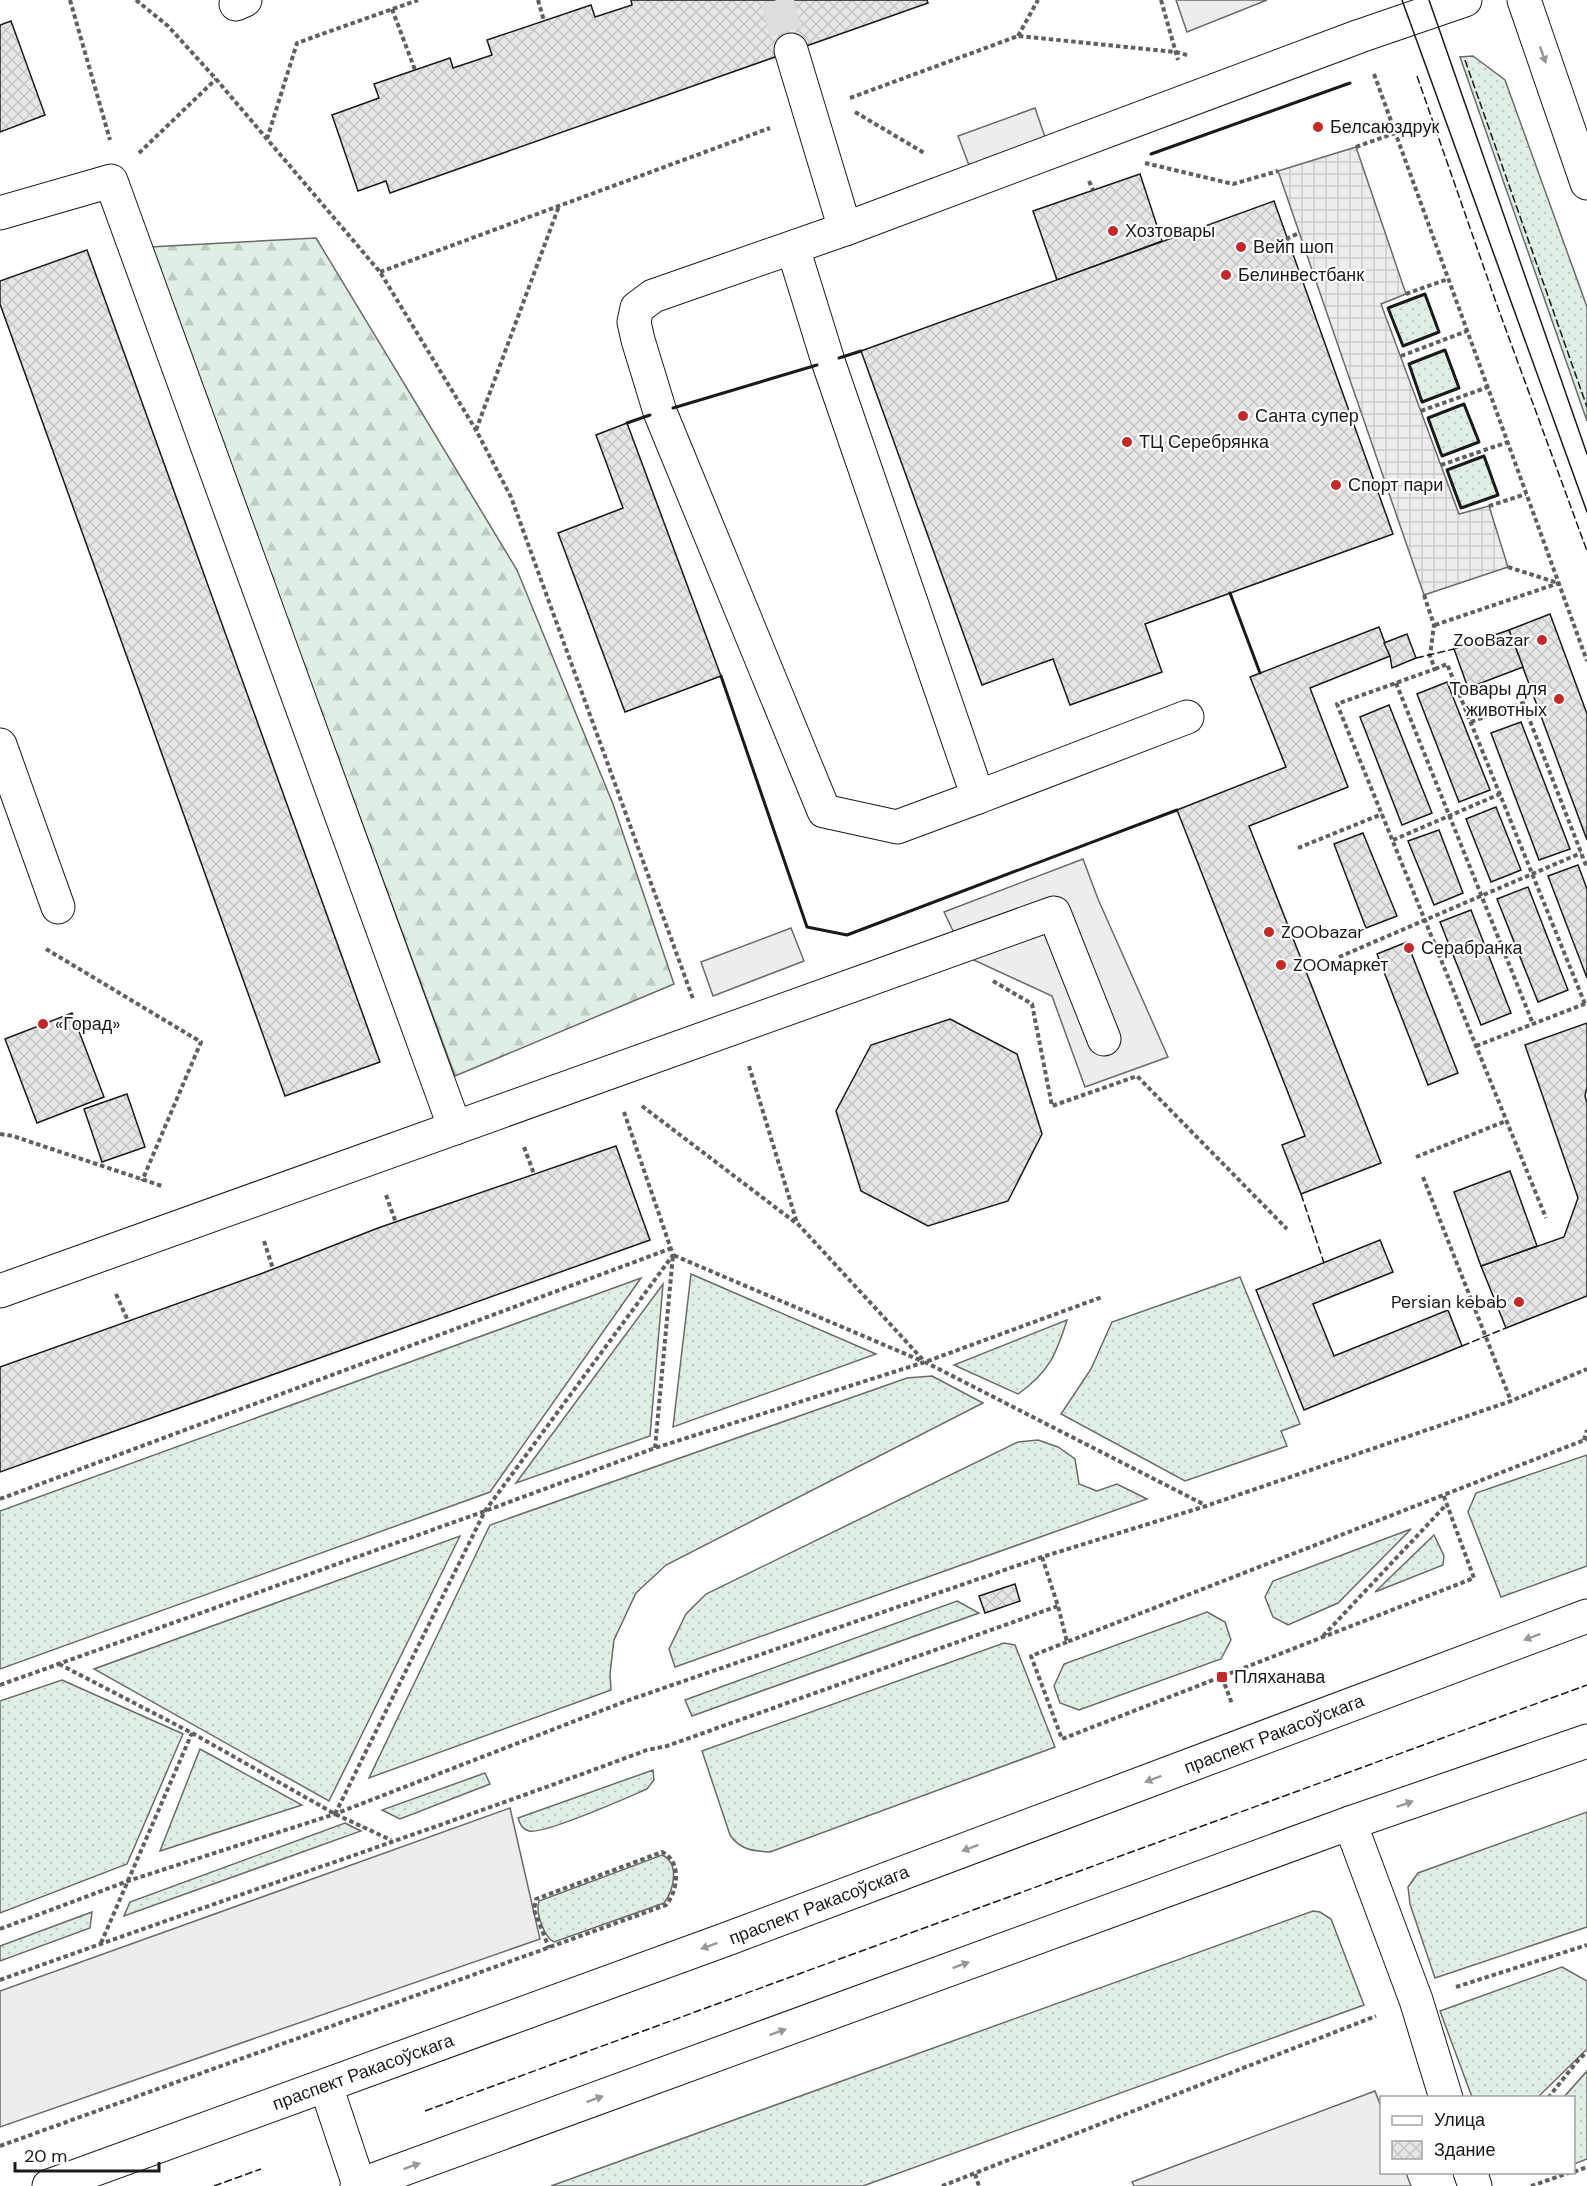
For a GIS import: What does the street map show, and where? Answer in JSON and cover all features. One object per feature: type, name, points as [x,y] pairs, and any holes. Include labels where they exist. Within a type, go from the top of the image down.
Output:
[{"type":"main road","points":[[1187,717],[897,827],[824,811],[660,412],[634,322],[637,308],[652,296],[793,248],[1360,36],[1465,0]]},
{"type":"main road","points":[[1524,0],[1587,183]]},
{"type":"main road","points":[[791,51],[845,229]]},
{"type":"main road","points":[[0,213],[115,176],[455,1128]]},
{"type":"main road","points":[[793,248],[828,361],[978,797]]},
{"type":"main road","points":[[0,745],[58,907]]},
{"type":"main road","points":[[0,1291],[1054,912],[1104,1039]]},
{"type":"main road","name":"праспект Ракасоўскага","points":[[49,2186],[727,1939],[1587,1616]]},
{"type":"main road","points":[[326,2086],[358,2186],[1350,1823],[1587,1741]]},
{"type":"main road","points":[[1350,1823],[1416,2000],[1446,2096]]},
{"type":"path","points":[[70,0],[115,176],[216,79]]},
{"type":"path","points":[[136,0],[168,26],[216,79],[380,272],[476,430],[511,497],[694,1003],[735,1028],[797,1223]]},
{"type":"path","points":[[267,139],[297,43],[418,0]]},
{"type":"path","points":[[538,0],[544,21]]},
{"type":"path","points":[[1018,36],[1038,0]]},
{"type":"path","points":[[1161,0],[1168,23]]},
{"type":"path","points":[[392,9],[415,70]]},
{"type":"path","points":[[1360,36],[1587,662]]},
{"type":"path","points":[[1356,147],[1395,133]]},
{"type":"path","points":[[476,430],[560,206]]},
{"type":"path","points":[[1286,239],[1299,233]]},
{"type":"path","points":[[1301,278],[1313,275]]},
{"type":"path","points":[[1406,294],[1448,279]]},
{"type":"path","points":[[1401,356],[1467,331]]},
{"type":"path","points":[[1421,411],[1488,387]]},
{"type":"path","points":[[1441,465],[1508,442]]},
{"type":"path","points":[[1489,506],[1526,494]]},
{"type":"path","points":[[1508,567],[1559,583]]},
{"type":"path","points":[[1434,626],[1559,583]]},
{"type":"path","points":[[1424,595],[1434,626],[1430,656],[1435,669]]},
{"type":"path","points":[[1476,1046],[1586,1004],[1447,664],[1337,704],[1393,840],[1424,919],[1546,1218]]},
{"type":"path","points":[[1396,683],[1533,1024]]},
{"type":"path","points":[[1471,722],[1523,703],[1587,868]]},
{"type":"path","points":[[1393,840],[1500,794]]},
{"type":"path","points":[[1298,848],[1382,814]]},
{"type":"path","points":[[1339,957],[1581,853]]},
{"type":"path","points":[[44,948],[201,1042],[142,1181]]},
{"type":"path","points":[[985,976],[1032,1005],[1052,1106],[1137,1076],[1287,1229]]},
{"type":"path","points":[[633,1100],[797,1223],[925,1362]]},
{"type":"path","points":[[622,1107],[673,1255],[655,1448]]},
{"type":"path","points":[[1416,1157],[1506,1121]]},
{"type":"path","points":[[0,1134],[14,1136],[164,1187]]},
{"type":"path","points":[[1423,1177],[1511,1401]]},
{"type":"path","points":[[0,1499],[672,1248]]},
{"type":"path","points":[[673,1255],[925,1362],[1206,1506]]},
{"type":"path","points":[[335,1814],[485,1511],[673,1255]]},
{"type":"path","points":[[0,1685],[655,1448],[925,1362],[1102,1297]]},
{"type":"path","points":[[0,1929],[128,1881],[335,1814],[629,1700],[1042,1557],[1206,1506],[1511,1401],[1587,1369]]},
{"type":"path","points":[[1443,1494],[1474,1578],[1062,1739],[1030,1656],[1443,1494],[1585,1440],[1587,1430]]},
{"type":"path","points":[[1322,1637],[1446,1505]]},
{"type":"path","points":[[1042,1557],[1068,1642]]},
{"type":"path","points":[[0,1980],[1058,1606]]},
{"type":"path","points":[[58,1663],[192,1733],[335,1814],[392,1841]]},
{"type":"path","points":[[101,1943],[192,1733]]},
{"type":"path","points":[[0,2146],[549,1948],[666,1905],[673,1897],[675,1886],[675,1870],[672,1860],[662,1852],[536,1899],[534,1910],[549,1948]]},
{"type":"path","points":[[942,2186],[1416,2000],[1587,1945]]},
{"type":"path","points":[[1549,2096],[1587,2052]]},
{"type":"path","points":[[975,2174],[979,2186]]},
{"type":"path","points":[[1531,2186],[1566,2174]]},
{"type":"green space","points":[[1473,56],[1505,80],[1587,307],[1587,421],[1460,57]]},
{"type":"green space","points":[[316,238],[517,570],[613,804],[674,984],[455,1076],[150,247]]},
{"type":"green space","points":[[1425,294],[1439,332],[1403,346],[1388,308]]},
{"type":"green space","points":[[1445,350],[1459,388],[1422,402],[1409,364]]},
{"type":"green space","points":[[1464,404],[1479,442],[1442,456],[1428,418]]},
{"type":"green space","points":[[1484,456],[1498,495],[1461,508],[1447,470]]},
{"type":"green space","points":[[691,1274],[876,1354],[673,1427]]},
{"type":"green space","points":[[1240,1277],[1300,1424],[1281,1431],[1287,1446],[1185,1481],[1061,1414],[1091,1369],[1112,1322]]},
{"type":"green space","points":[[641,1278],[490,1492],[0,1669],[0,1511]]},
{"type":"green space","points":[[663,1284],[650,1436],[516,1483]]},
{"type":"green space","points":[[1067,1320],[1050,1362],[1029,1386],[1018,1394],[954,1365]]},
{"type":"green space","points":[[932,1376],[983,1403],[666,1565],[636,1593],[614,1640],[610,1674],[611,1690],[369,1778],[490,1525],[907,1378]]},
{"type":"green space","points":[[1038,1440],[1058,1447],[1075,1459],[1079,1484],[1097,1491],[1117,1484],[1147,1499],[675,1667],[669,1649],[686,1614],[706,1594],[1018,1442]]},
{"type":"green space","points":[[1587,1455],[1587,1566],[1501,1597],[1468,1512],[1476,1493]]},
{"type":"green space","points":[[1411,1529],[1338,1603],[1288,1625],[1273,1617],[1265,1597],[1273,1581]]},
{"type":"green space","points":[[1434,1535],[1444,1556],[1443,1565],[1375,1592]]},
{"type":"green space","points":[[460,1536],[329,1801],[94,1669]]},
{"type":"green space","points":[[957,1601],[979,1613],[692,1716],[685,1700]]},
{"type":"green space","points":[[1207,1612],[1225,1622],[1231,1640],[1221,1659],[1079,1710],[1060,1703],[1054,1686],[1064,1664]]},
{"type":"green space","points":[[1004,1643],[1015,1645],[1055,1747],[770,1852],[747,1849],[738,1844],[730,1835],[702,1751]]},
{"type":"green space","points":[[62,1680],[183,1734],[127,1864],[0,1913],[0,1701]]},
{"type":"green space","points":[[200,1749],[302,1805],[160,1851]]},
{"type":"green space","points":[[653,1770],[654,1780],[647,1789],[552,1827],[529,1831],[523,1828],[518,1818]]},
{"type":"green space","points":[[485,1773],[490,1784],[400,1819],[382,1810]]},
{"type":"green space","points":[[1587,1812],[1587,1927],[1435,1978],[1410,1904],[1408,1887],[1418,1873]]},
{"type":"green space","points":[[345,1823],[361,1831],[124,1916],[130,1902]]},
{"type":"green space","points":[[662,1855],[668,1859],[673,1870],[673,1884],[664,1903],[554,1942],[547,1935],[539,1917],[539,1901]]},
{"type":"green space","points":[[1313,1911],[1320,1912],[1331,1919],[1364,2005],[863,2186],[551,2186]]},
{"type":"green space","points":[[92,1912],[90,1928],[0,1961],[0,1946]]},
{"type":"green space","points":[[1562,1967],[1587,1981],[1587,2049],[1539,2096],[1472,2096],[1440,2011]]},
{"type":"green space","points":[[1587,2071],[1587,2159],[1575,2164],[1575,2096],[1565,2096]]},
{"type":"shaded area","points":[[1176,0],[1267,0],[1187,32]]},
{"type":"shaded area","points":[[1035,108],[1046,140],[970,168],[958,136]]},
{"type":"shaded area","points":[[1356,147],[1406,294],[1381,304],[1459,514],[1489,506],[1508,567],[1424,595],[1278,171]]},
{"type":"shaded area","points":[[1083,859],[1098,899],[1168,1057],[1085,1087],[1052,996],[965,956],[944,912]]},
{"type":"shaded area","points":[[791,928],[804,961],[713,996],[701,962]]},
{"type":"shaded area","points":[[510,1808],[540,1939],[0,2127],[0,1991]]},
{"type":"shaded area","points":[[1375,2091],[1380,2104],[1380,2174],[1406,2174],[1411,2186],[1134,2186],[1132,2182]]},
{"type":"building","points":[[631,0],[927,0],[928,3],[390,193],[386,181],[358,191],[332,115],[379,98],[374,84],[450,58],[453,68],[492,55],[487,40],[591,5],[595,17],[632,5]]},
{"type":"building","points":[[11,21],[45,115],[0,132],[0,25]]},
{"type":"building","points":[[1140,174],[1162,241],[1057,280],[1033,211]]},
{"type":"building","name":"ТЦ Серебрянка","points":[[1274,201],[1393,534],[1145,624],[1162,672],[1070,705],[1053,659],[982,685],[861,351]]},
{"type":"building","points":[[87,250],[380,1062],[285,1096],[0,304],[0,281]]},
{"type":"building","points":[[627,423],[721,676],[625,712],[558,533],[623,508],[596,435]]},
{"type":"building","points":[[1550,614],[1587,714],[1587,840],[1509,630]]},
{"type":"building","points":[[1379,627],[1390,656],[1310,688],[1348,787],[1249,826],[1381,1163],[1301,1194],[1282,1145],[1305,1136],[1177,810],[1286,767],[1250,677]]},
{"type":"building","points":[[1509,630],[1523,667],[1468,688],[1454,649]]},
{"type":"building","points":[[1407,634],[1416,658],[1392,668],[1384,643]]},
{"type":"building","points":[[1447,682],[1490,790],[1459,802],[1417,694]]},
{"type":"building","points":[[1389,705],[1432,813],[1402,825],[1360,717]]},
{"type":"building","points":[[1521,722],[1570,849],[1539,860],[1491,733]]},
{"type":"building","points":[[1496,807],[1521,870],[1491,882],[1466,819]]},
{"type":"building","points":[[1439,830],[1463,893],[1434,905],[1408,841]]},
{"type":"building","points":[[1363,833],[1397,916],[1366,928],[1334,844]]},
{"type":"building","points":[[1578,865],[1587,889],[1587,978],[1548,876]]},
{"type":"building","points":[[1528,887],[1568,990],[1538,1002],[1497,899]]},
{"type":"building","points":[[1471,910],[1511,1013],[1481,1025],[1440,922]]},
{"type":"building","points":[[1407,942],[1458,1073],[1428,1085],[1377,954]]},
{"type":"building","points":[[72,1013],[104,1097],[37,1123],[5,1039]]},
{"type":"building","points":[[950,1019],[1017,1054],[1042,1134],[1008,1201],[928,1226],[861,1191],[836,1111],[871,1045]]},
{"type":"building","points":[[1587,1023],[1585,1096],[1587,1103],[1587,1296],[1506,1328],[1481,1266],[1564,1237],[1578,1198],[1525,1045]]},
{"type":"building","points":[[127,1094],[145,1147],[102,1162],[84,1109]]},
{"type":"building","points":[[616,1146],[650,1240],[0,1472],[0,1367],[263,1273],[378,1228]]},
{"type":"building","points":[[1510,1171],[1537,1246],[1481,1266],[1454,1192]]},
{"type":"building","points":[[1380,1240],[1393,1272],[1313,1304],[1334,1356],[1448,1310],[1462,1346],[1304,1410],[1256,1290]]},
{"type":"building","points":[[1015,1584],[1020,1601],[985,1613],[979,1596]]},
{"type":"tunnel","points":[[777,0],[791,50]]},
{"type":"tram line","points":[[1402,0],[1587,512]]},
{"type":"tram line","points":[[1429,0],[1587,454]]},
{"type":"fence","points":[[1465,60],[1587,407]]},
{"type":"fence","points":[[1417,76],[1498,308],[1587,551]]},
{"type":"fence","points":[[1416,658],[1454,649]]},
{"type":"fence","points":[[1301,1194],[1324,1263]]},
{"type":"fence","points":[[1462,1346],[1506,1328]]},
{"type":"fence","points":[[425,2111],[1587,1685]]},
{"type":"fence","points":[[214,2186],[261,2169]]},
{"type":"wall","points":[[1151,154],[1350,83]]},
{"type":"wall","points":[[1425,294],[1439,332],[1403,346],[1388,308],[1425,294]]},
{"type":"wall","points":[[1445,350],[1459,388],[1422,402],[1409,364],[1445,350]]},
{"type":"wall","points":[[839,358],[861,351]]},
{"type":"wall","points":[[673,408],[817,365]]},
{"type":"wall","points":[[1464,404],[1479,442],[1442,456],[1428,418],[1464,404]]},
{"type":"wall","points":[[627,423],[650,415]]},
{"type":"wall","points":[[1484,456],[1498,495],[1461,508],[1447,470],[1484,456]]},
{"type":"wall","points":[[1230,593],[1260,673]]},
{"type":"wall","points":[[721,676],[807,927],[847,935],[1177,810]]},
{"type":"place","name":"Белсаюздрук","points":[[1318,127]]},
{"type":"place","name":"Хозтовары","points":[[1113,231]]},
{"type":"place","name":"Вейп шоп","points":[[1241,247]]},
{"type":"place","name":"Белинвестбанк","points":[[1226,275]]},
{"type":"place","name":"Санта супер","points":[[1243,416]]},
{"type":"place","name":"ТЦ Серебрянка","points":[[1127,442]]},
{"type":"place","name":"Спорт пари","points":[[1336,485]]},
{"type":"place","name":"ZooBazar","points":[[1542,640]]},
{"type":"place","name":"Товары для животных","points":[[1559,699]]},
{"type":"place","name":"ZOObazar","points":[[1269,932]]},
{"type":"place","name":"Серабранка","points":[[1409,948]]},
{"type":"place","name":"ZOOмаркет","points":[[1281,965]]},
{"type":"place","name":"«Горад»","points":[[43,1024]]},
{"type":"place","name":"Persian kebab","points":[[1519,1302]]},
{"type":"place","name":"Пляханава","points":[[1222,1677]]}]
